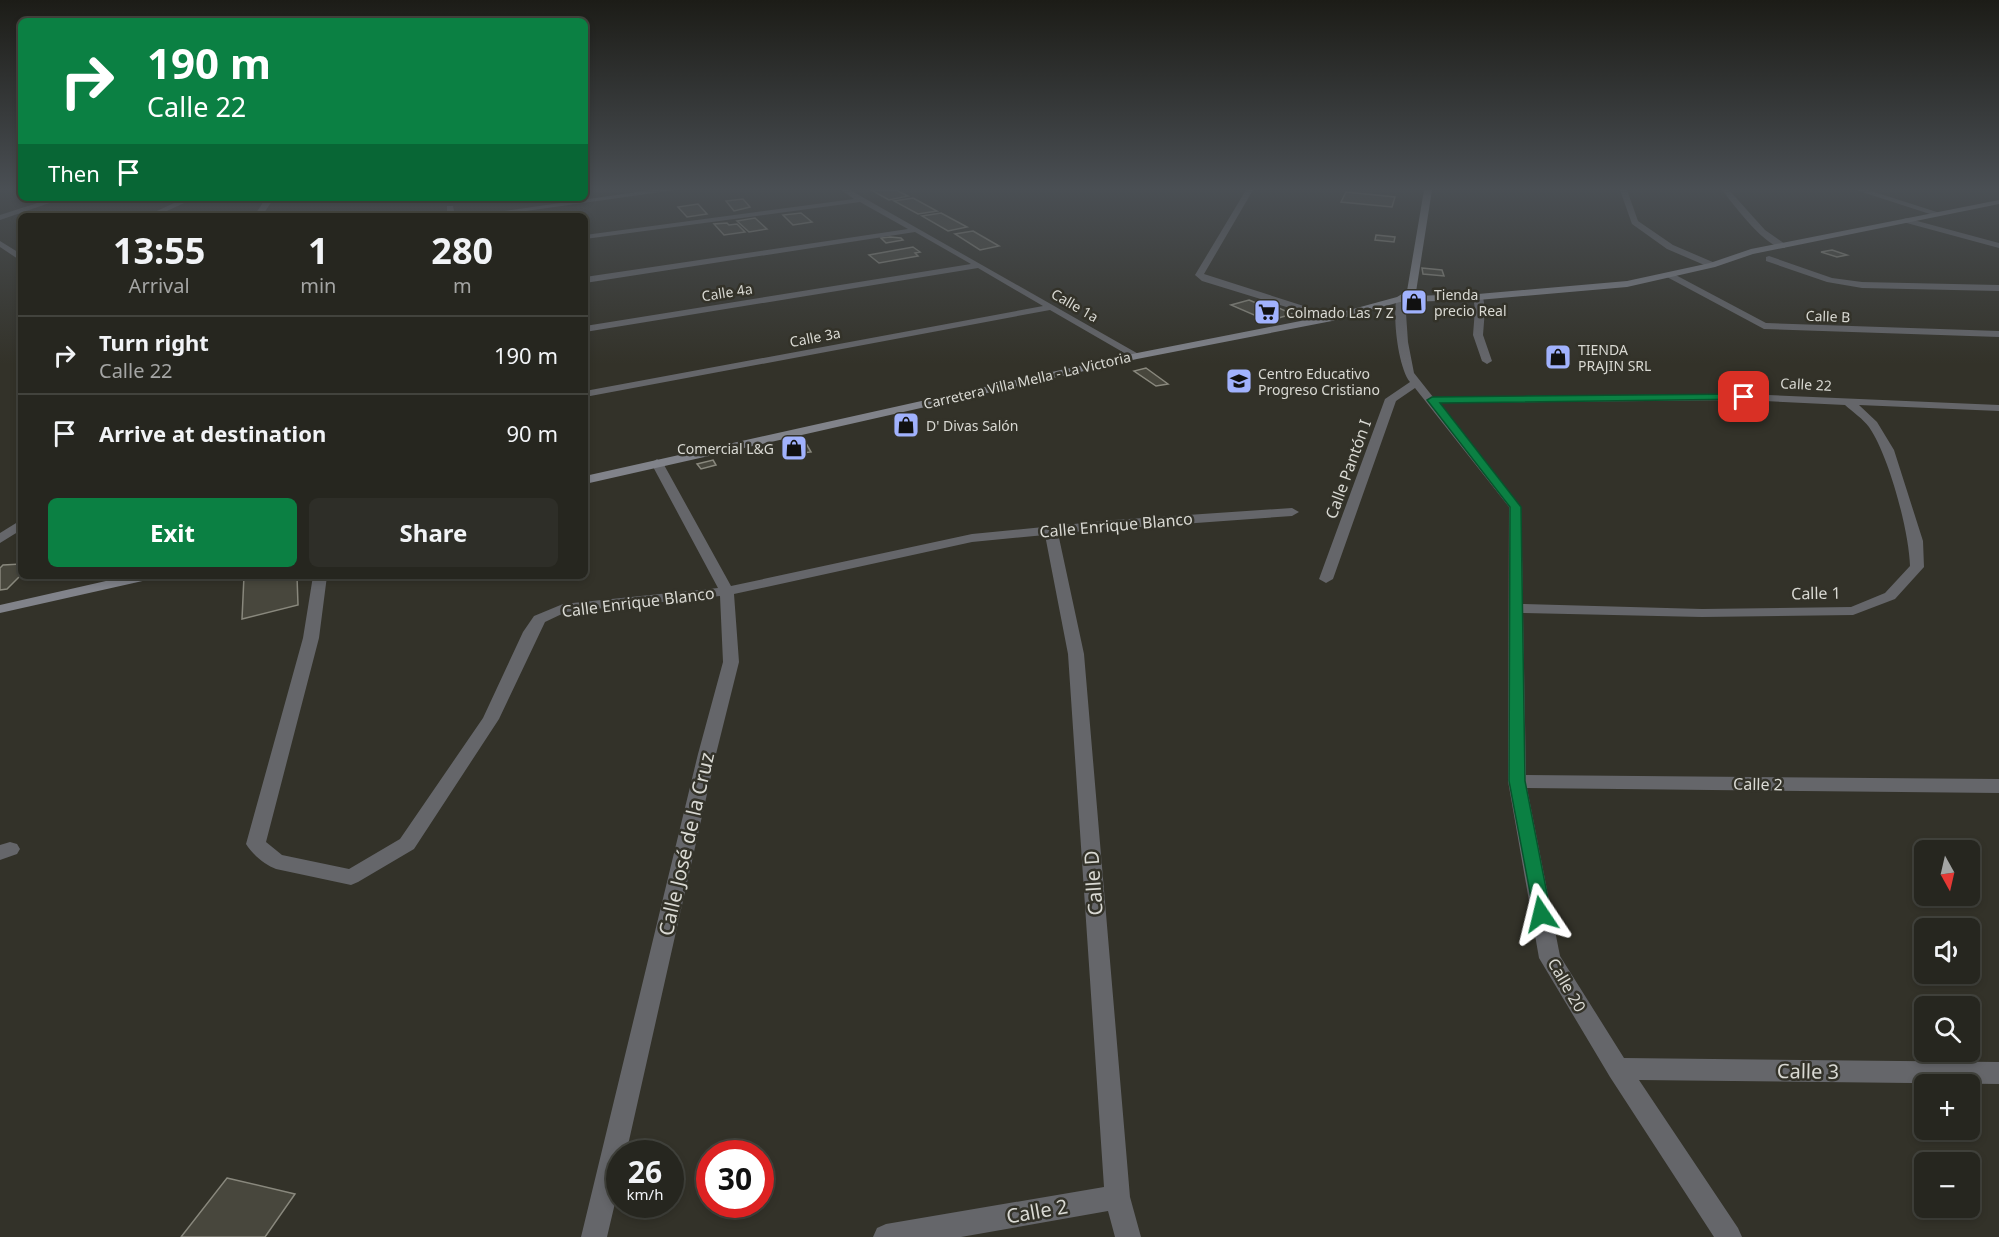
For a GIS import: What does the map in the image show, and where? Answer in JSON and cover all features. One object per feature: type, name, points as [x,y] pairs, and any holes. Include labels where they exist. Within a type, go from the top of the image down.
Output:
[{"type":"main road","points":[[1400,299],[1412,292],[1419,248]]},
{"type":"main road","points":[[1712,265],[1751,252],[1773,248]]},
{"type":"main road","points":[[1712,265],[1791,254]]},
{"type":"main road","name":"Carretera Villa Mella - La Victoria","points":[[588,479],[1137,356],[1332,318],[1400,299],[1478,297],[1592,288],[1670,275],[1712,265]]},
{"type":"main road","points":[[0,609],[134,579]]},
{"type":"street","points":[[588,280],[798,248]]},
{"type":"street","name":"Calle 1a","points":[[947,248],[1137,356]]},
{"type":"street","points":[[1215,248],[1199,275],[1204,279],[1332,318]]},
{"type":"street","points":[[1672,248],[1712,265]]},
{"type":"street","points":[[1768,259],[1812,275],[1851,283],[1999,288]]},
{"type":"street","name":"Calle 4a","points":[[588,329],[979,265]]},
{"type":"street","name":"Calle B","points":[[1670,275],[1764,326],[1999,334]]},
{"type":"street","points":[[1478,297],[1480,309],[1478,335],[1487,361]]},
{"type":"street","name":"Calle 20","points":[[1400,299],[1403,342],[1409,373],[1515,507],[1517,781],[1550,958],[1618,1069],[1729,1237]]},
{"type":"street","name":"Calle 3a","points":[[588,393],[1050,307]]},
{"type":"street","name":"Calle Pantón I","points":[[1326,579],[1391,399],[1417,382]]},
{"type":"street","name":"Calle 22","points":[[1432,400],[1744,397],[1999,408]]},
{"type":"street","name":"Calle 1","points":[[1516,608],[1702,613],[1853,611],[1890,596],[1917,567],[1916,541],[1888,450],[1873,424],[1850,402]]},
{"type":"street","name":"Calle José de la Cruz","points":[[594,1237],[706,754],[730,662],[727,591],[657,463]]},
{"type":"street","name":"Calle Enrique Blanco","points":[[320,579],[311,638],[256,844],[276,861],[351,877],[407,844],[491,719],[539,619],[564,608],[727,591],[972,538],[1292,512]]},
{"type":"street","points":[[0,539],[18,526]]},
{"type":"street","name":"Calle D","points":[[1051,530],[1076,654],[1117,1197],[1128,1237]]},
{"type":"street","name":"Calle 2","points":[[1517,781],[1999,786]]},
{"type":"street","name":"Calle 3","points":[[1618,1069],[1999,1073]]},
{"type":"street","name":"Calle 2","points":[[886,1237],[1117,1197]]},
{"type":"building","points":[[909,248],[914,248],[920,252],[915,253],[918,256],[879,263],[869,255]]},
{"type":"building","points":[[1832,250],[1847,255],[1837,257],[1821,252]]},
{"type":"building","points":[[1422,268],[1442,270],[1444,276],[1423,274]]},
{"type":"building","name":"Colmado Las 7 Z","points":[[1249,300],[1273,310],[1279,308],[1292,314],[1268,321],[1231,305]]},
{"type":"building","points":[[1146,368],[1168,384],[1156,386],[1134,371]]},
{"type":"building","name":"D' Divas Salón","points":[[906,417],[917,429],[904,432],[894,420]]},
{"type":"building","points":[[804,440],[811,452],[802,453],[795,442]]},
{"type":"building","name":"Comercial L&G","points":[[795,442],[802,453],[792,455],[784,444]]},
{"type":"building","points":[[713,460],[716,465],[701,469],[697,464]]},
{"type":"building","points":[[18,564],[18,578],[7,589],[0,590],[0,568],[3,565]]},
{"type":"building","points":[[244,579],[297,579],[298,605],[242,619]]},
{"type":"building","points":[[227,1178],[295,1194],[265,1237],[181,1237]]},
{"type":"place","name":"Tienda precio Real","points":[[1414,302]]},
{"type":"place","name":"Colmado Las 7 Z","points":[[1267,312]]},
{"type":"place","name":"TIENDA PRAJIN SRL","points":[[1558,357]]},
{"type":"place","name":"Centro Educativo Progreso Cristiano","points":[[1239,381]]},
{"type":"place","name":"D' Divas Salón","points":[[906,425]]},
{"type":"place","name":"Comercial L&G","points":[[794,448]]},
{"type":"route","points":[[1541,914],[1517,781],[1515,507],[1432,400],[1744,397]]}]
